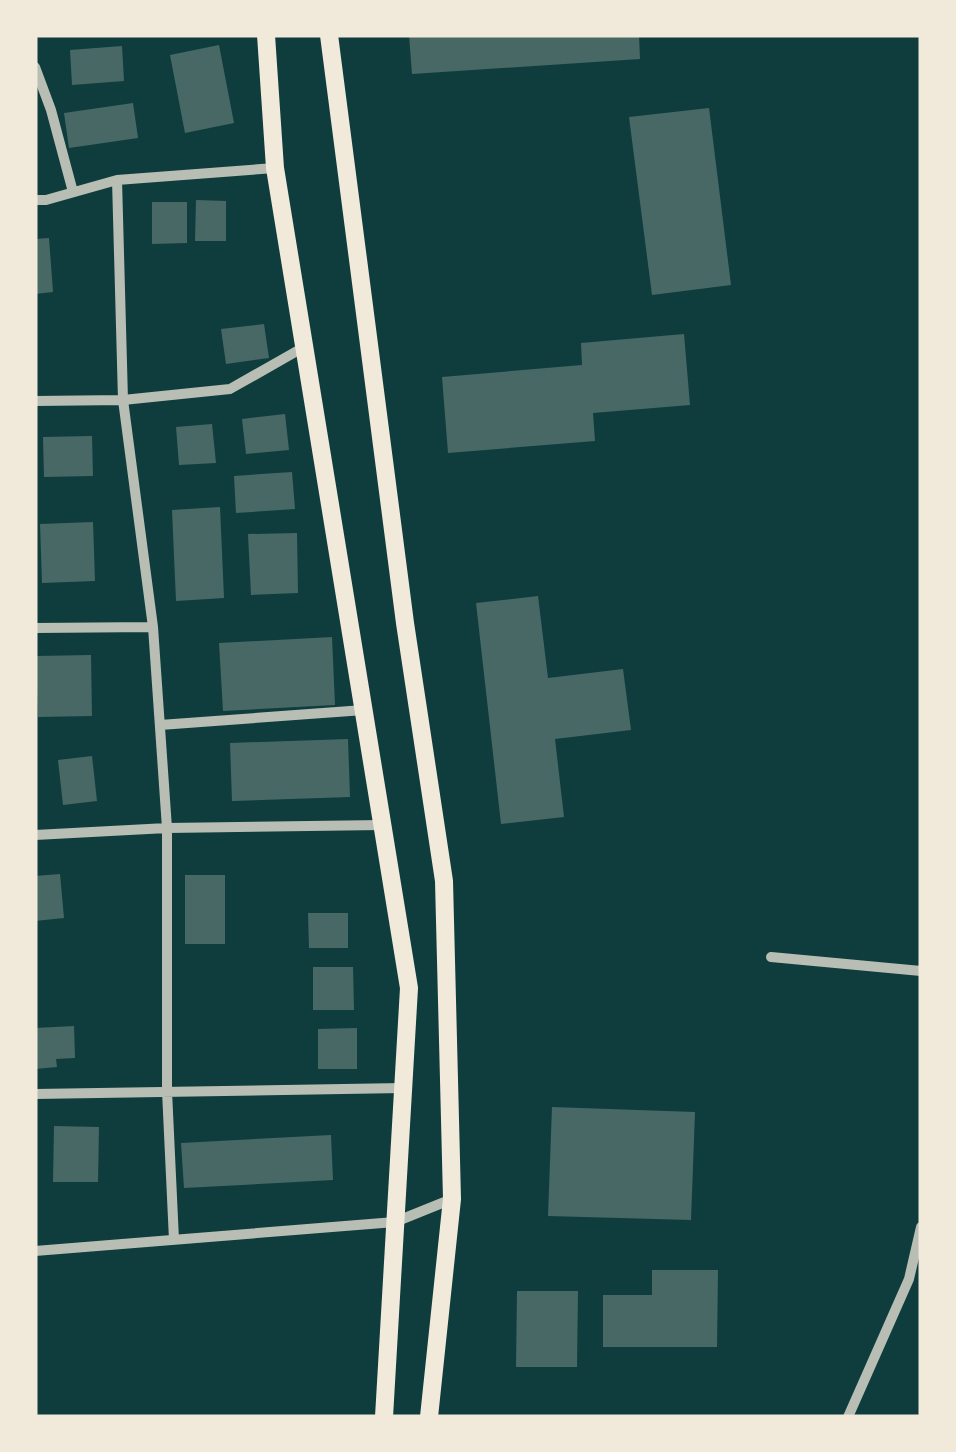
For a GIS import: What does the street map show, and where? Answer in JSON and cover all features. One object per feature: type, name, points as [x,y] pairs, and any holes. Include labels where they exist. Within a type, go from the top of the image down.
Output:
[{"type":"main road","points":[[266,35],[275,168],[408,988],[384,1417]]},
{"type":"main road","points":[[329,35],[405,623],[444,881],[452,1199],[429,1417]]},
{"type":"street","points":[[35,68],[74,192]]},
{"type":"street","points":[[35,200],[117,180],[275,168]]},
{"type":"street","points":[[117,180],[122,400],[153,626],[166,828],[167,1091],[174,1240]]},
{"type":"street","points":[[35,400],[122,400],[230,389],[304,347]]},
{"type":"street","points":[[35,628],[153,626]]},
{"type":"street","points":[[160,724],[364,710]]},
{"type":"street","points":[[35,835],[166,828],[382,825]]},
{"type":"street","points":[[770,956],[921,972]]},
{"type":"street","points":[[35,1094],[403,1088]]},
{"type":"street","points":[[35,1251],[395,1222],[452,1199]]},
{"type":"street","points":[[848,1417],[909,1279],[921,1226]]},
{"type":"building","points":[[409,35],[639,35],[640,59],[412,74]]},
{"type":"building","points":[[219,45],[234,123],[185,133],[170,55]]},
{"type":"building","points":[[122,46],[124,81],[72,85],[70,50]]},
{"type":"building","points":[[133,103],[138,138],[69,148],[64,113]]},
{"type":"building","points":[[709,108],[731,285],[652,295],[629,117]]},
{"type":"building","points":[[196,200],[226,201],[226,241],[195,241]]},
{"type":"building","points":[[152,202],[187,202],[187,243],[152,244]]},
{"type":"building","points":[[49,238],[53,292],[35,294],[35,239]]},
{"type":"building","points":[[264,324],[269,358],[226,364],[221,329]]},
{"type":"building","points":[[684,334],[690,405],[593,413],[595,441],[448,453],[442,377],[582,365],[581,343]]},
{"type":"building","points":[[285,414],[289,450],[246,454],[242,419]]},
{"type":"building","points":[[212,424],[216,463],[179,465],[176,427]]},
{"type":"building","points":[[92,436],[93,476],[44,477],[43,437]]},
{"type":"building","points":[[292,472],[295,509],[236,513],[234,476]]},
{"type":"building","points":[[220,507],[224,598],[176,601],[172,510]]},
{"type":"building","points":[[93,522],[95,581],[42,583],[40,524]]},
{"type":"building","points":[[297,533],[298,593],[251,595],[248,534]]},
{"type":"building","points":[[538,596],[548,678],[623,669],[631,730],[555,739],[564,817],[501,824],[476,603]]},
{"type":"building","points":[[332,637],[335,705],[223,711],[219,643]]},
{"type":"building","points":[[91,655],[92,716],[38,717],[36,656]]},
{"type":"building","points":[[348,739],[350,797],[232,801],[230,743]]},
{"type":"building","points":[[92,756],[97,801],[63,805],[58,760]]},
{"type":"building","points":[[60,874],[64,918],[35,921],[35,876]]},
{"type":"building","points":[[185,875],[225,875],[225,944],[185,944]]},
{"type":"building","points":[[308,913],[348,913],[348,948],[309,948]]},
{"type":"building","points":[[313,967],[353,967],[354,1010],[313,1010]]},
{"type":"building","points":[[74,1026],[75,1058],[56,1059],[57,1067],[35,1069],[35,1028]]},
{"type":"building","points":[[357,1028],[357,1069],[318,1069],[318,1029]]},
{"type":"building","points":[[552,1107],[695,1112],[691,1220],[548,1216]]},
{"type":"building","points":[[54,1126],[99,1127],[98,1182],[53,1182]]},
{"type":"building","points":[[331,1135],[333,1180],[184,1188],[181,1143]]},
{"type":"building","points":[[652,1270],[718,1270],[717,1347],[603,1347],[603,1295],[652,1295]]},
{"type":"building","points":[[517,1291],[578,1291],[577,1367],[516,1367]]}]
